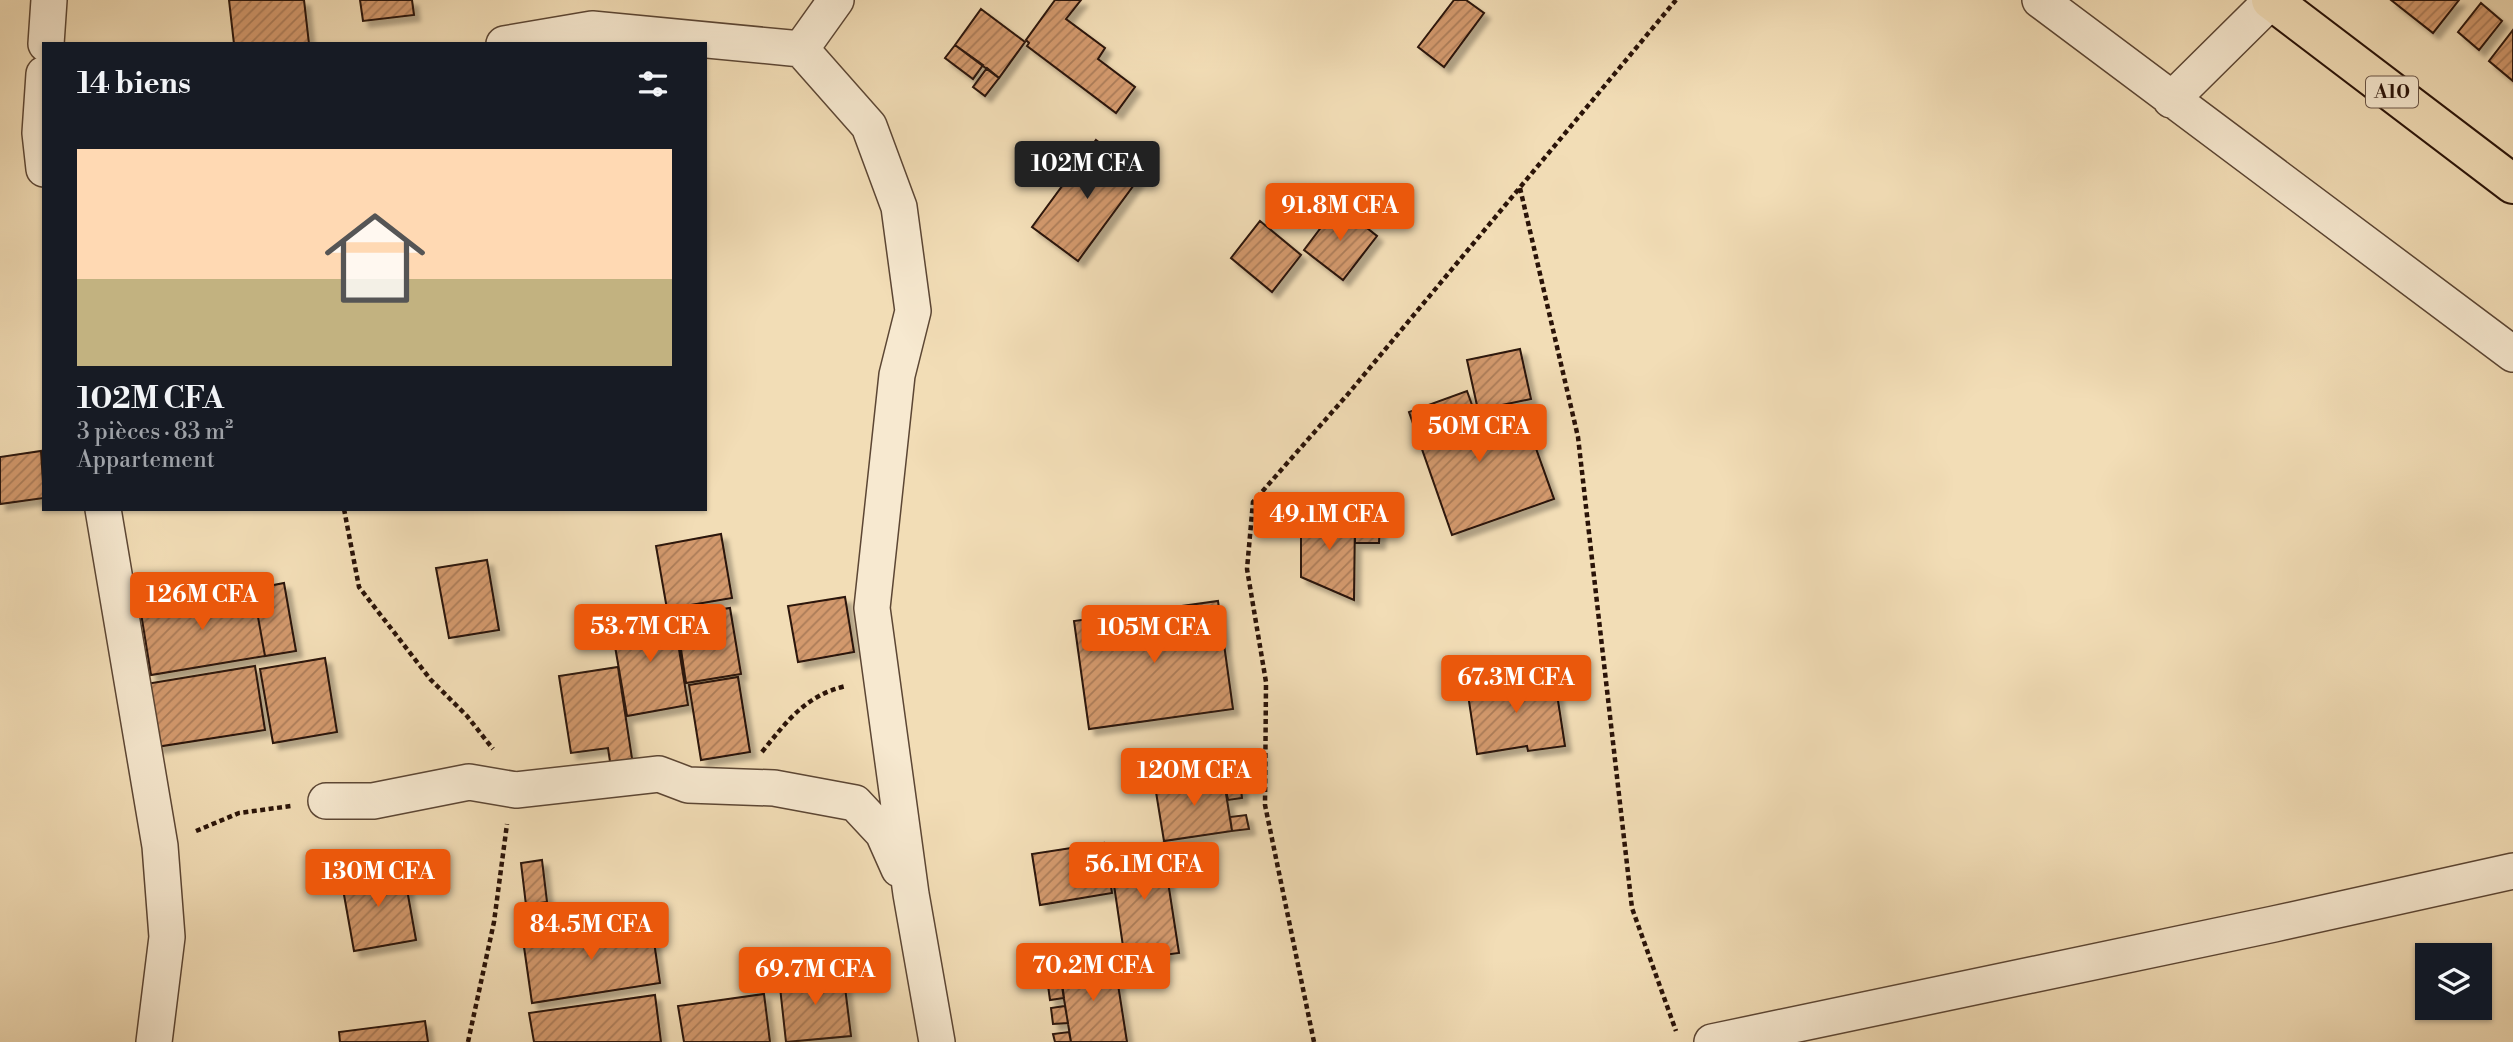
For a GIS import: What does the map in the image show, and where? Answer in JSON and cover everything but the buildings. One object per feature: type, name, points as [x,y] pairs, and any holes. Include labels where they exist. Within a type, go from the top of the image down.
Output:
[{"type":"main road","name":"A10","points":[[2272,0],[2513,184]]},
{"type":"street","points":[[46,42],[49,0]]},
{"type":"street","points":[[801,49],[836,0]]},
{"type":"street","points":[[2040,0],[2513,354]]},
{"type":"street","points":[[2171,100],[2272,0]]},
{"type":"street","points":[[516,42],[592,29],[801,49],[869,126],[899,207],[913,312],[897,376],[872,608],[911,894],[937,1042]]},
{"type":"street","points":[[103,511],[160,846],[167,937],[154,1042]]},
{"type":"street","points":[[326,801],[373,801],[469,782],[516,790],[659,774],[688,785],[775,788],[855,803],[883,833],[911,894]]},
{"type":"street","points":[[1712,1042],[2248,930],[2513,871]]},
{"type":"path","points":[[1314,1042],[1265,804],[1266,682],[1247,569],[1253,502],[1676,0]]},
{"type":"path","points":[[1520,188],[1578,437],[1632,908],[1680,1042]]},
{"type":"path","points":[[760,755],[795,710],[825,690],[852,684]]},
{"type":"path","points":[[160,846],[239,813],[326,801]]}]
